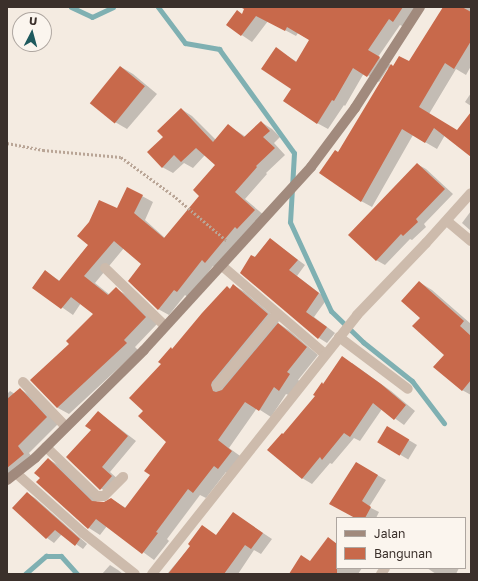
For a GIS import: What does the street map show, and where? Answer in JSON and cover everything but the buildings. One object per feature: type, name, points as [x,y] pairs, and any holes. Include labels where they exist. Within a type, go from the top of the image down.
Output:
[{"type":"street","points":[[7,480],[17,474],[46,447],[165,326],[310,168],[355,108],[420,7]]},
{"type":"street","points":[[152,574],[357,315],[447,221],[471,193]]},
{"type":"street","points":[[447,221],[471,241]]},
{"type":"street","points":[[221,265],[325,354]]},
{"type":"street","points":[[105,268],[165,326]]},
{"type":"street","points":[[217,386],[278,314]]},
{"type":"street","points":[[342,334],[408,389]]},
{"type":"street","points":[[23,382],[66,427]]},
{"type":"street","points":[[46,447],[97,496],[104,496],[123,477]]},
{"type":"street","points":[[17,474],[83,533],[135,574]]},
{"type":"path","points":[[7,143],[43,150],[121,157],[173,196],[236,249]]},
{"type":"waterway","points":[[71,7],[92,17],[113,7]]},
{"type":"waterway","points":[[158,7],[185,43],[219,49],[294,153],[290,222],[331,311],[363,342],[412,381],[444,423]]},
{"type":"waterway","points":[[25,574],[46,556],[61,556],[77,574]]}]
